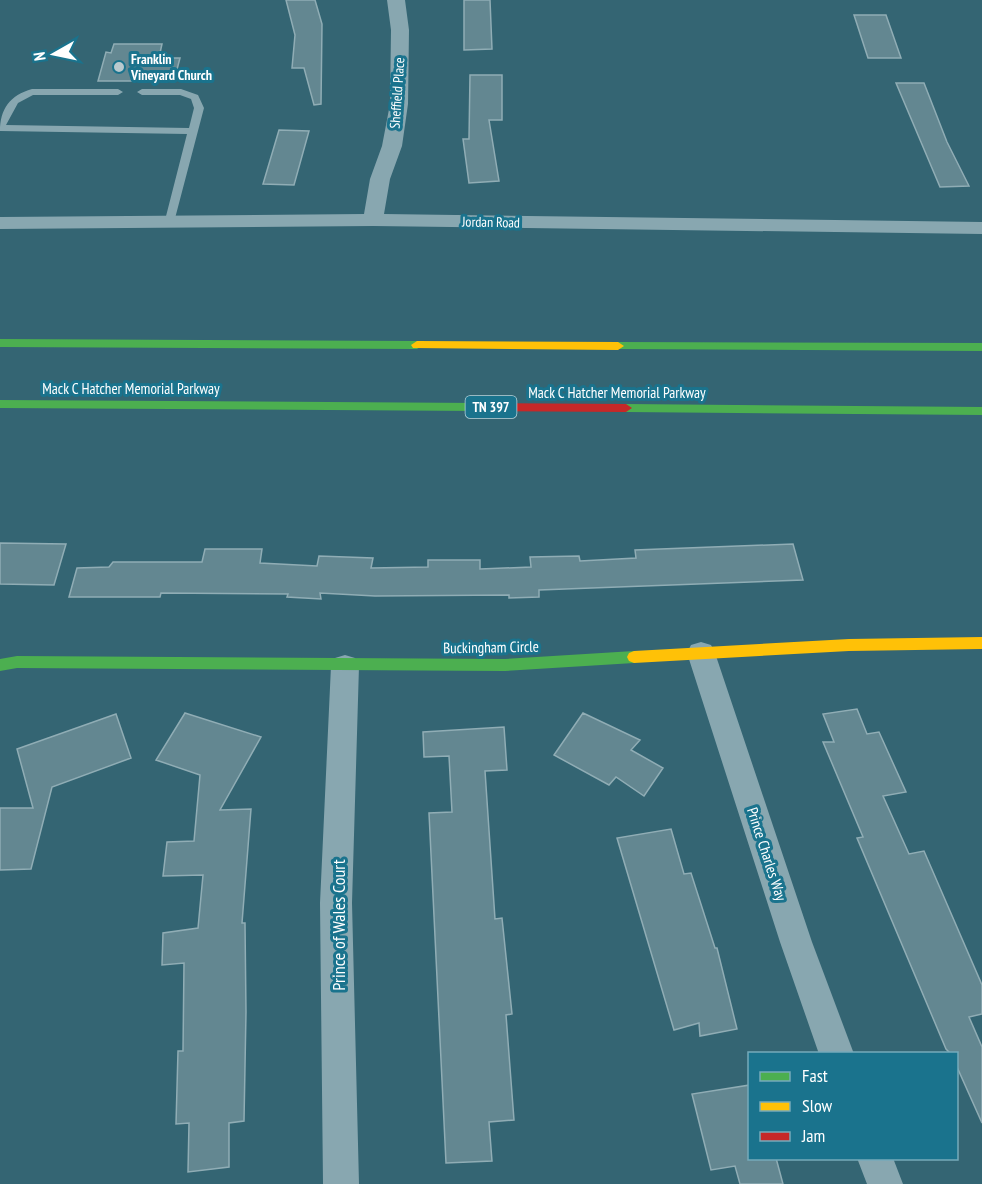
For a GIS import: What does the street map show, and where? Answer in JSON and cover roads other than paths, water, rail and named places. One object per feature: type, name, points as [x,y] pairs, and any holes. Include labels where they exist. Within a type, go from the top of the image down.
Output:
[{"type":"main road","points":[[0,343],[982,347]]},
{"type":"main road","name":"Mack C Hatcher Memorial Parkway","points":[[0,404],[982,411]]},
{"type":"main road","name":"Buckingham Circle","points":[[0,665],[17,662],[345,666],[505,665],[849,645],[982,643]]},
{"type":"street","name":"Sheffield Place","points":[[373,220],[380,179],[392,146],[399,104],[400,30],[396,0]]},
{"type":"street","name":"Jordan Road","points":[[0,223],[169,224],[373,220],[982,228]]},
{"type":"street","name":"Prince Charles Way","points":[[701,654],[796,942],[837,1052]]},
{"type":"street","name":"Prince of Wales Court","points":[[341,1184],[336,903],[345,666]]},
{"type":"street","points":[[876,1160],[885,1184]]},
{"type":"lane","points":[[118,92],[32,92],[22,95],[11,101],[0,128],[193,131]]},
{"type":"lane","points":[[142,92],[181,92],[195,97],[199,108],[169,224]]},
{"type":"place","name":"Franklin Vineyard Church","points":[[119,67]]}]
